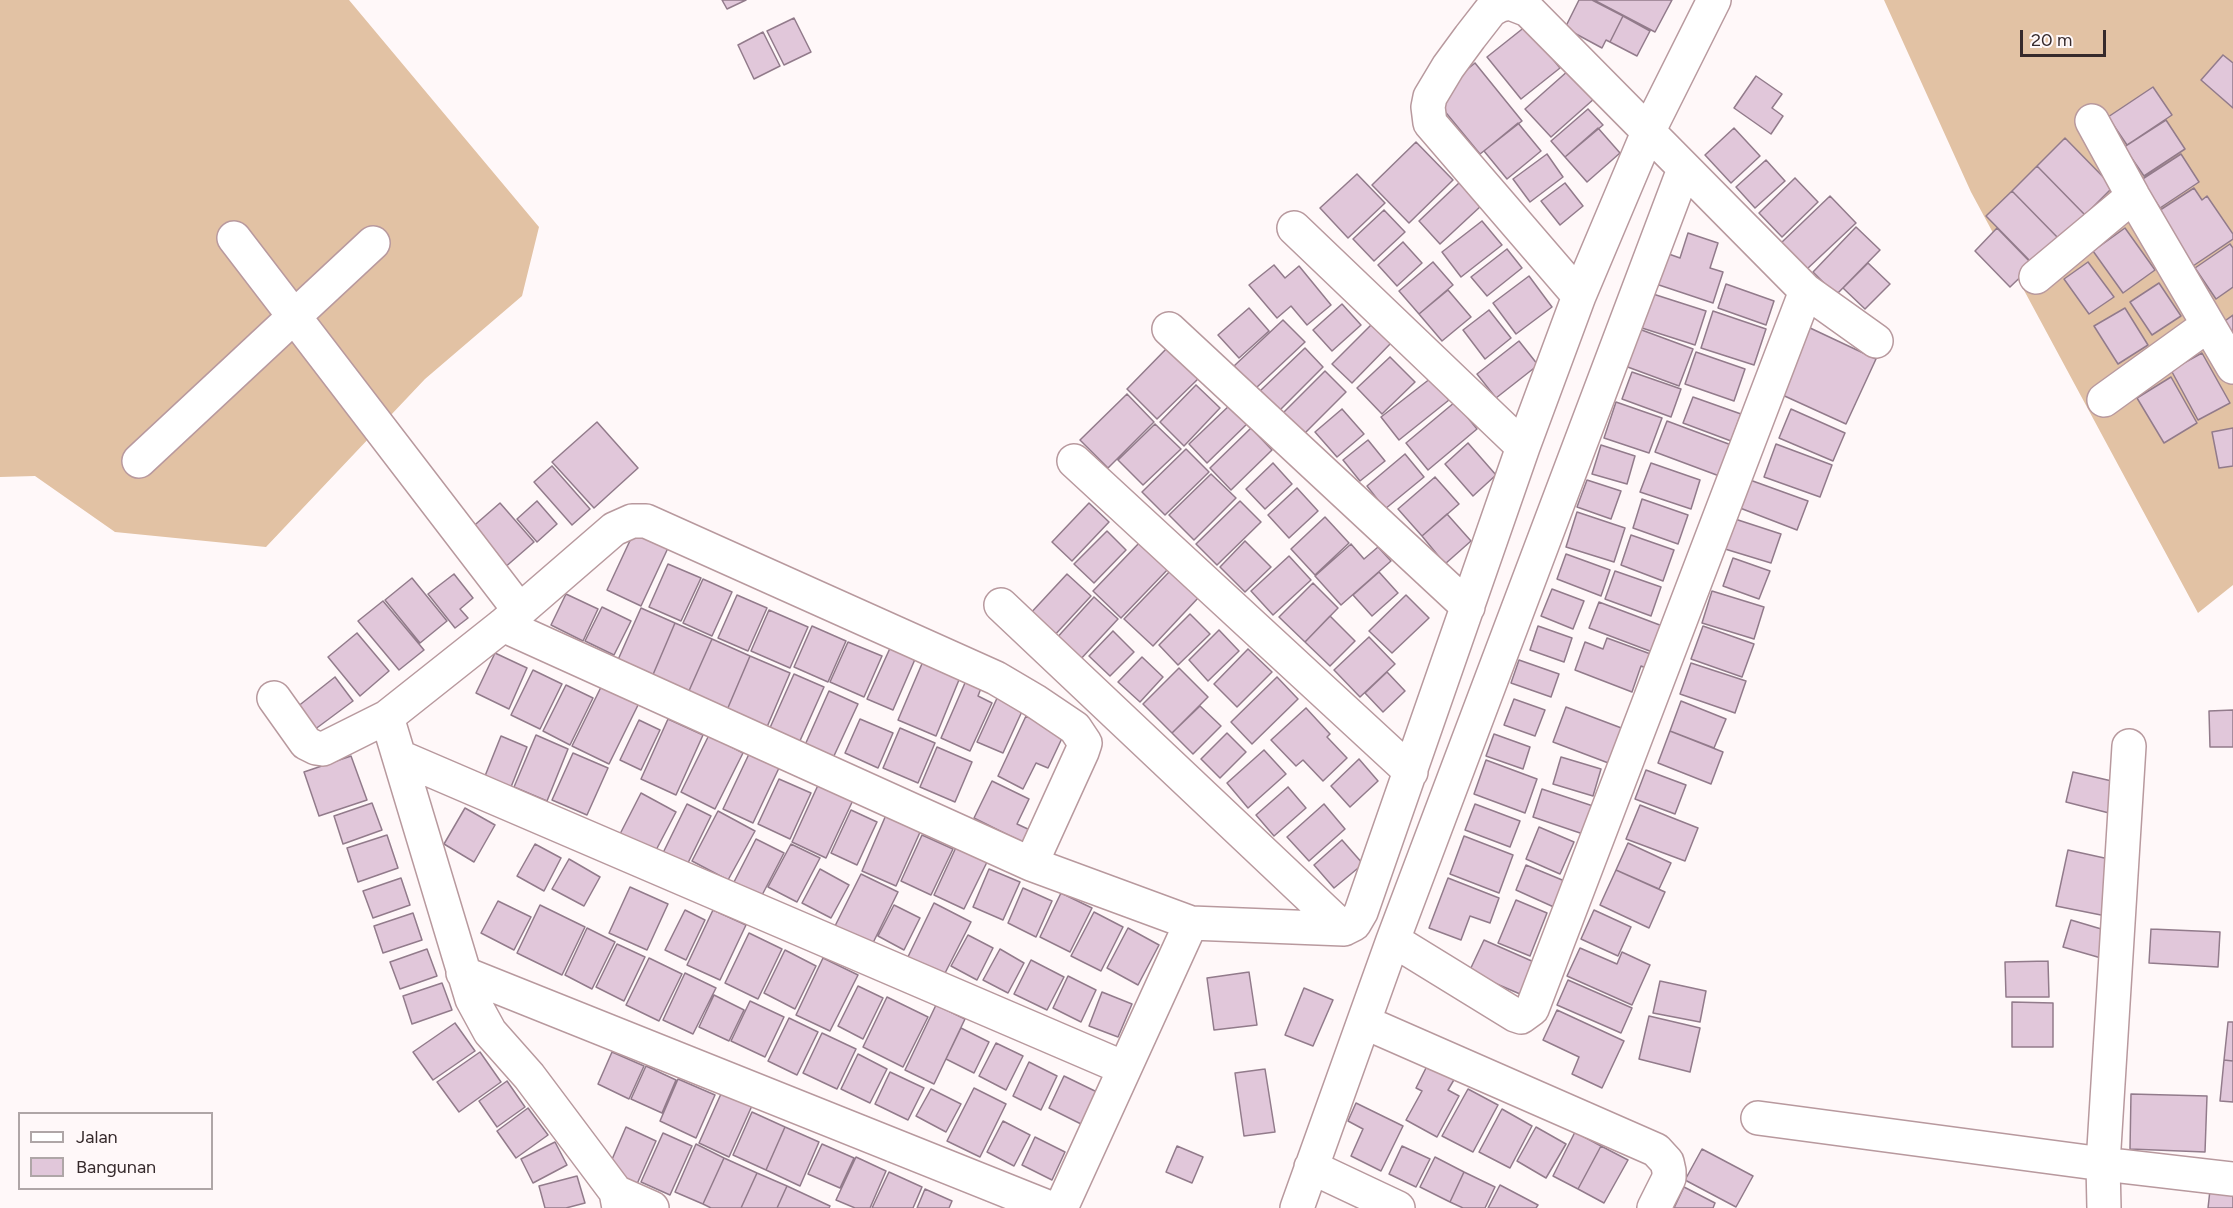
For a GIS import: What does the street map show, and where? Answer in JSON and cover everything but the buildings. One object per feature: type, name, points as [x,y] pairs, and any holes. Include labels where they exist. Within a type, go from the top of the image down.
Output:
[{"type":"street","points":[[1297,1208],[1393,940],[1668,151],[1714,0]]},
{"type":"street","points":[[1579,296],[1430,123],[1428,116],[1430,97],[1448,67],[1491,10],[1500,5],[1510,3],[1528,10],[1806,291],[1876,341]]},
{"type":"street","points":[[2092,121],[2233,367]]},
{"type":"street","points":[[234,238],[293,315],[512,618],[1031,864],[1191,922],[1344,928],[1354,924],[1361,912],[1523,447],[1579,296],[1668,151]]},
{"type":"street","points":[[2036,277],[2133,196]]},
{"type":"street","points":[[1294,228],[1523,447]]},
{"type":"street","points":[[139,460],[373,243]]},
{"type":"street","points":[[1393,940],[1515,1015],[1521,1017],[1532,1009],[1806,291]]},
{"type":"street","points":[[2104,400],[2208,325]]},
{"type":"street","points":[[1169,329],[1468,607]]},
{"type":"street","points":[[1074,461],[1411,772]]},
{"type":"street","points":[[274,698],[306,743],[323,749],[387,717],[512,618],[614,529],[632,521],[646,521],[996,678],[1075,728],[1085,743],[1031,864]]},
{"type":"street","points":[[1001,605],[1344,928]]},
{"type":"street","points":[[387,717],[472,999],[490,1032],[529,1076],[617,1200],[652,1208]]},
{"type":"street","points":[[2104,1208],[2103,1164],[2129,746]]},
{"type":"street","points":[[400,757],[1124,1068]]},
{"type":"street","points":[[1061,1208],[1191,922]]},
{"type":"street","points":[[463,973],[1050,1208]]},
{"type":"street","points":[[1364,1022],[1656,1150],[1667,1162],[1669,1178],[1654,1208]]},
{"type":"street","points":[[1758,1118],[2233,1179]]},
{"type":"street","points":[[1311,1167],[1398,1208]]},
{"type":"shaded area","points":[[0,0],[349,0],[539,227],[522,296],[425,379],[266,547],[115,532],[35,476],[0,477]]},
{"type":"shaded area","points":[[1884,0],[2233,0],[2233,585],[2198,613],[1971,192]]}]
